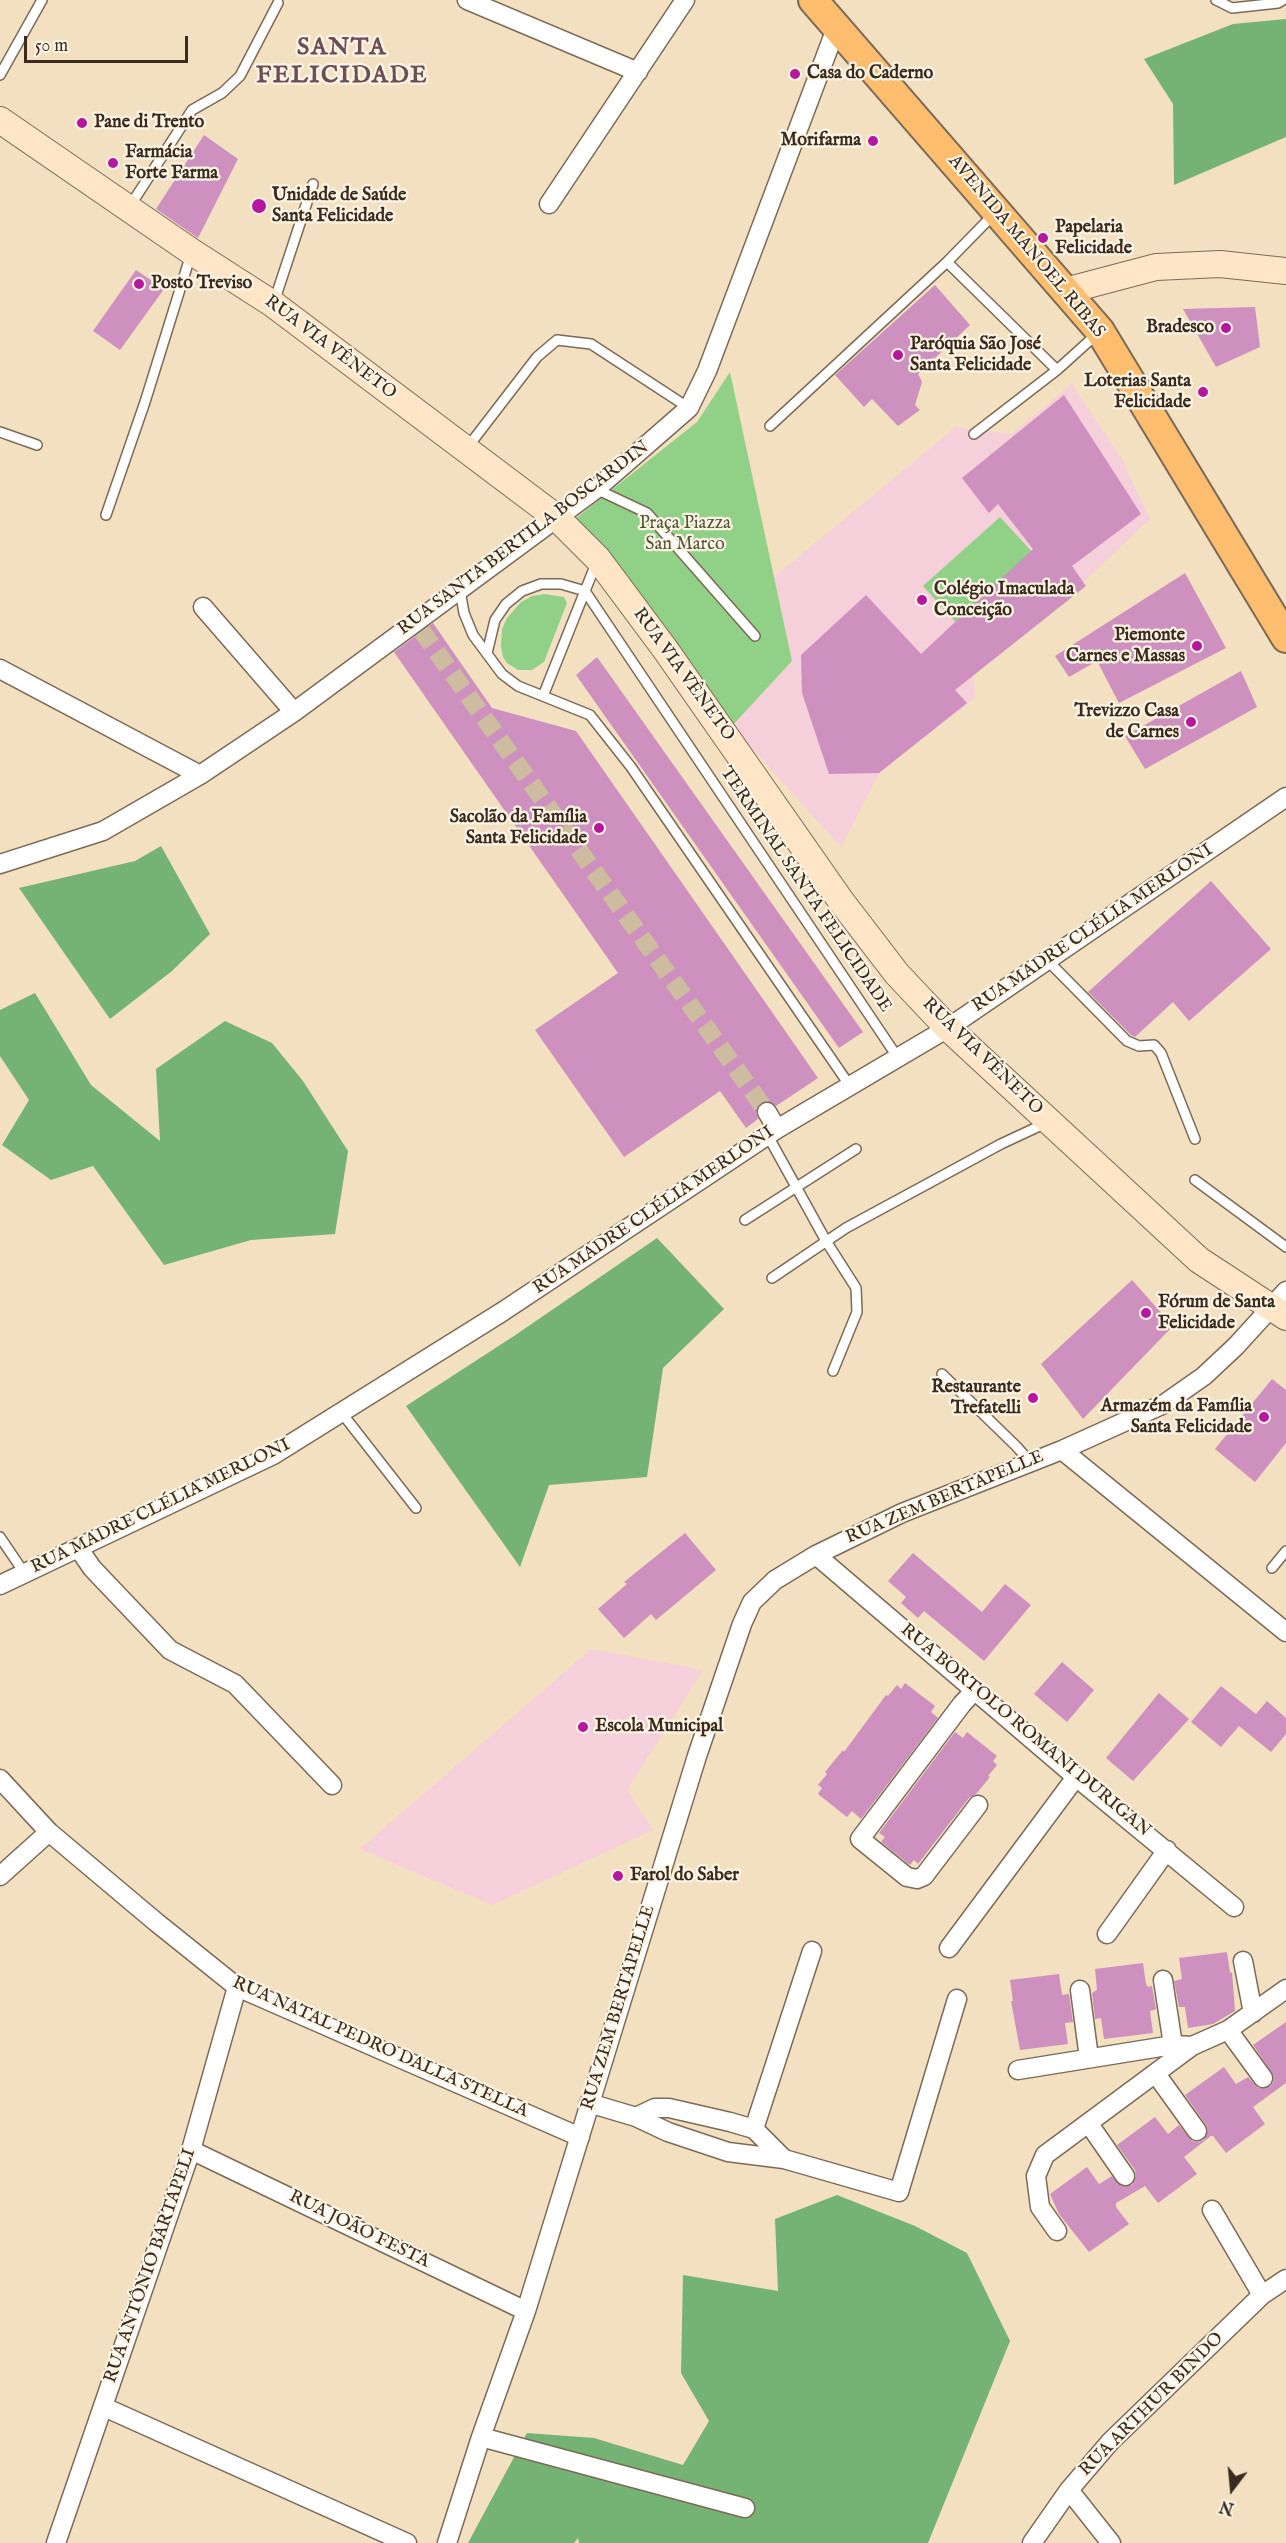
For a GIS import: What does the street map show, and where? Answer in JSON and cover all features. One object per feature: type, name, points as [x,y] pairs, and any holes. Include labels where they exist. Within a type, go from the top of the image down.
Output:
[{"type":"main road","name":"AVENIDA MANOEL RIBAS","points":[[813,0],[1100,331],[1286,638]]},
{"type":"main road","name":"RUA VIA VÊNETO","points":[[0,120],[192,252],[273,304],[557,518],[597,559],[678,667],[841,901],[897,974],[948,1028],[1199,1260],[1281,1306]]},
{"type":"main road","points":[[1065,291],[1156,267],[1220,264],[1284,268]]},
{"type":"street","points":[[467,0],[638,72]]},
{"type":"street","points":[[549,204],[685,0]]},
{"type":"street","name":"RUA SANTA BERTILA BOSCARDIN","points":[[0,864],[104,831],[200,775],[419,626],[460,590],[596,489],[688,408],[707,371],[837,26]]},
{"type":"street","points":[[203,607],[294,712]]},
{"type":"street","points":[[0,669],[200,775]]},
{"type":"street","name":"RUA MADRE CLÉLIA MERLONI","points":[[0,1585],[273,1455],[502,1312],[773,1132],[948,1028],[1286,797]]},
{"type":"street","points":[[767,1112],[773,1132]]},
{"type":"street","name":"RUA ZEM BERTAPELLE","points":[[447,2543],[481,2437],[526,2310],[697,1756],[742,1624],[753,1602],[775,1580],[816,1555],[902,1513],[1062,1450],[1164,1404],[1203,1376],[1281,1306]]},
{"type":"street","points":[[1062,1450],[1286,1632]]},
{"type":"street","points":[[79,1549],[92,1568],[170,1650],[235,1684],[332,1785]]},
{"type":"street","name":"RUA BORTOLO ROMANI DURIGAN","points":[[816,1555],[1076,1777],[1167,1850],[1234,1908]]},
{"type":"street","points":[[975,1690],[860,1839],[907,1877],[917,1879],[924,1876],[978,1805]]},
{"type":"street","points":[[949,1948],[1076,1777]]},
{"type":"street","name":"RUA NATAL PEDRO DALLA STELLA","points":[[0,1779],[49,1832],[156,1922],[237,1986],[580,2138]]},
{"type":"street","points":[[0,1876],[49,1832]]},
{"type":"street","points":[[1107,1934],[1167,1850]]},
{"type":"street","points":[[754,2129],[812,1951]]},
{"type":"street","points":[[1243,1961],[1253,2013]]},
{"type":"street","points":[[1163,1980],[1173,2045]]},
{"type":"street","name":"RUA ANTÔNIO BARTAPELI","points":[[56,2543],[191,2150],[237,1986]]},
{"type":"street","points":[[1057,2231],[1040,2207],[1036,2176],[1045,2155],[1192,2046],[1228,2030],[1286,1989]]},
{"type":"street","points":[[1080,1990],[1089,2058]]},
{"type":"street","points":[[590,2103],[636,2117],[668,2132],[728,2152],[784,2159],[899,2192],[957,1999]]},
{"type":"street","points":[[1228,2030],[1263,2078]]},
{"type":"street","points":[[1018,2070],[1173,2045],[1192,2046]]},
{"type":"street","points":[[1156,2074],[1197,2132]]},
{"type":"street","points":[[636,2117],[655,2108],[669,2108],[754,2129],[784,2159]]},
{"type":"street","points":[[1089,2124],[1125,2175]]},
{"type":"street","name":"RUA JOÃO FESTA","points":[[191,2150],[526,2310]]},
{"type":"street","points":[[1212,2210],[1262,2295]]},
{"type":"street","name":"RUA ARTHUR BINDO","points":[[1032,2543],[1069,2490],[1110,2442],[1262,2295],[1286,2279]]},
{"type":"street","points":[[104,2407],[407,2543]]},
{"type":"street","points":[[481,2437],[745,2508]]},
{"type":"street","points":[[1069,2490],[1111,2543]]},
{"type":"lane","points":[[0,75],[42,0]]},
{"type":"lane","points":[[1216,0],[1232,8],[1278,3],[1283,0]]},
{"type":"lane","points":[[129,208],[192,110],[222,93],[240,76],[278,3]]},
{"type":"lane","points":[[273,304],[313,184]]},
{"type":"lane","points":[[770,426],[947,262],[996,212]]},
{"type":"lane","points":[[106,515],[192,252]]},
{"type":"lane","points":[[947,262],[1057,370]]},
{"type":"lane","points":[[974,434],[1057,370],[1100,331]]},
{"type":"lane","points":[[466,450],[537,357],[557,340],[591,344],[688,408]]},
{"type":"lane","points":[[0,432],[37,445]]},
{"type":"lane","points":[[596,489],[647,513],[755,636]]},
{"type":"lane","points":[[543,696],[597,559]]},
{"type":"lane","points":[[487,653],[495,620],[506,604],[522,591],[541,584],[561,584],[585,591]]},
{"type":"lane","points":[[460,590],[464,613],[473,634],[494,666],[510,681],[590,715],[631,767],[850,1086]]},
{"type":"lane","name":"TERMINAL SANTA FELICIDADE","points":[[585,591],[898,1058]]},
{"type":"lane","points":[[1047,960],[1127,1041],[1139,1046],[1154,1045],[1161,1053],[1195,1139]]},
{"type":"lane","points":[[772,1278],[826,1240],[1000,1144],[1049,1122]]},
{"type":"lane","points":[[773,1132],[796,1187],[856,1288],[856,1312],[833,1371]]},
{"type":"lane","points":[[745,1220],[856,1149]]},
{"type":"lane","points":[[1194,1180],[1286,1247]]},
{"type":"lane","points":[[942,1374],[1030,1462]]},
{"type":"lane","points":[[341,1412],[416,1508]]},
{"type":"lane","points":[[0,1536],[25,1574]]},
{"type":"lane","points":[[1272,1568],[1286,1551]]},
{"type":"shaded area","name":"Colégio Imaculada Conceição","points":[[1072,384],[1122,459],[1150,519],[1040,623],[973,676],[975,698],[879,773],[841,847],[732,726],[792,661],[774,577],[956,427],[1012,434]]},
{"type":"shaded area","name":"Escola Municipal","points":[[591,1649],[703,1670],[627,1790],[653,1830],[492,1905],[360,1849]]},
{"type":"green space","points":[[1286,19],[1286,137],[1174,185],[1173,104],[1144,59],[1233,24]]},
{"type":"green space","name":"Praça Piazza San Marco","points":[[730,372],[792,661],[732,726],[575,519],[697,422]]},
{"type":"green space","points":[[1000,517],[1046,567],[969,637],[923,586]]},
{"type":"green space","points":[[545,594],[564,597],[567,603],[544,662],[532,670],[518,670],[507,663],[503,657],[502,629],[507,618],[521,602],[532,596]]},
{"type":"green space","points":[[161,846],[210,934],[172,971],[110,1019],[19,888],[135,861]]},
{"type":"green space","points":[[35,993],[91,1085],[160,1141],[156,1069],[225,1021],[272,1043],[303,1081],[348,1151],[335,1234],[251,1240],[164,1265],[93,1166],[51,1180],[2,1145],[29,1100],[0,1056],[0,1010]]},
{"type":"green space","points":[[657,1238],[724,1309],[663,1368],[647,1477],[549,1485],[520,1567],[406,1406],[514,1336]]},
{"type":"green space","points":[[837,2195],[915,2226],[967,2253],[1010,2341],[928,2543],[579,2543],[578,2538],[574,2543],[468,2543],[527,2433],[594,2438],[683,2465],[709,2421],[681,2373],[683,2275],[778,2291],[775,2219]]},
{"type":"building","points":[[204,135],[238,159],[198,238],[156,209]]},
{"type":"building","points":[[136,270],[164,289],[120,350],[93,331]]},
{"type":"building","name":"Paróquia São José Santa Felicidade","points":[[935,285],[970,325],[918,374],[922,382],[915,405],[920,410],[898,426],[872,399],[864,407],[835,375]]},
{"type":"building","name":"Bradesco","points":[[1255,307],[1260,347],[1216,367],[1183,309]]},
{"type":"building","points":[[1064,395],[1141,514],[1072,566],[1086,586],[955,690],[967,703],[879,773],[829,774],[802,693],[801,655],[866,595],[921,654],[1033,549],[998,504],[989,513],[962,478]]},
{"type":"building","points":[[1185,573],[1226,648],[1119,703],[1097,661],[1069,677],[1055,656]]},
{"type":"building","points":[[433,623],[492,708],[576,731],[818,1078],[776,1106],[767,1101],[761,1103],[756,1112],[758,1119],[746,1128],[720,1091],[624,1157],[535,1030],[618,973],[394,652]]},
{"type":"building","points":[[597,657],[863,1032],[839,1048],[576,675]]},
{"type":"building","name":"Trevizzo Casa de Carnes","points":[[1241,671],[1257,707],[1145,769],[1125,736]]},
{"type":"building","points":[[1211,881],[1271,949],[1189,1021],[1173,1002],[1135,1037],[1131,1035],[1088,992]]},
{"type":"building","points":[[1132,1280],[1173,1326],[1083,1419],[1041,1364]]},
{"type":"building","name":"Armazém da Família Santa Felicidade","points":[[1272,1379],[1286,1390],[1286,1443],[1255,1482],[1215,1449]]},
{"type":"building","points":[[685,1533],[716,1570],[656,1620],[651,1614],[624,1638],[598,1609],[627,1584],[624,1582]]},
{"type":"building","points":[[913,1553],[982,1612],[1005,1584],[1031,1605],[984,1661],[924,1611],[918,1618],[901,1603],[906,1597],[888,1581]]},
{"type":"building","points":[[1062,1662],[1094,1690],[1067,1722],[1034,1694]]},
{"type":"building","points":[[905,1683],[935,1706],[931,1712],[938,1718],[861,1819],[852,1811],[847,1817],[818,1794],[822,1788],[818,1785],[827,1774],[825,1772],[843,1750],[844,1752],[886,1695],[888,1696],[897,1685],[901,1689]]},
{"type":"building","points":[[1221,1686],[1256,1714],[1267,1701],[1286,1718],[1286,1734],[1271,1752],[1239,1726],[1221,1747],[1191,1722]]},
{"type":"building","points":[[1159,1693],[1189,1719],[1133,1781],[1106,1758]]},
{"type":"building","points":[[955,1732],[963,1738],[967,1732],[997,1756],[993,1761],[997,1765],[988,1776],[990,1777],[976,1794],[969,1798],[918,1864],[914,1860],[910,1865],[881,1842],[885,1837],[879,1833]]},
{"type":"building","points":[[1227,1952],[1230,1973],[1232,1972],[1235,2011],[1213,2024],[1188,2028],[1185,2007],[1179,2007],[1174,1981],[1182,1979],[1179,1958]]},
{"type":"building","points":[[1143,1963],[1146,1984],[1148,1987],[1152,1986],[1156,2009],[1150,2011],[1153,2033],[1104,2039],[1101,2018],[1095,2019],[1092,1993],[1097,1990],[1095,1969]]},
{"type":"building","points":[[1059,1974],[1062,1995],[1069,1994],[1073,2022],[1065,2023],[1068,2044],[1020,2050],[1011,2001],[1013,2001],[1010,1980]]},
{"type":"building","points":[[1286,2022],[1286,2083],[1253,2107],[1265,2124],[1226,2153],[1211,2136],[1184,2157],[1197,2174],[1158,2203],[1145,2186],[1116,2203],[1116,2207],[1129,2224],[1089,2252],[1059,2214],[1050,2194],[1087,2167],[1099,2184],[1112,2176],[1121,2186],[1132,2185],[1136,2176],[1135,2170],[1117,2145],[1155,2117],[1168,2134],[1179,2125],[1192,2141],[1204,2140],[1208,2130],[1206,2125],[1185,2095],[1224,2067],[1236,2084],[1248,2077],[1258,2088],[1269,2087],[1274,2076],[1253,2045]]},
{"type":"tunnel","points":[[421,630],[767,1112]]},
{"type":"place","name":"Casa do Caderno","points":[[795,74]]},
{"type":"place","name":"Pane di Trento","points":[[82,123]]},
{"type":"place","name":"Morifarma","points":[[873,141]]},
{"type":"place","name":"Farmácia Forte Farma","points":[[113,163]]},
{"type":"place","name":"Unidade de Saúde Santa Felicidade","points":[[259,206]]},
{"type":"place","name":"Papelaria Felicidade","points":[[1043,238]]},
{"type":"place","name":"Posto Treviso","points":[[139,284]]},
{"type":"place","name":"Bradesco","points":[[1226,328]]},
{"type":"place","name":"Paróquia São José Santa Felicidade","points":[[898,355]]},
{"type":"place","name":"Loterias Santa Felicidade","points":[[1203,392]]},
{"type":"place","name":"Colégio Imaculada Conceição","points":[[922,600]]},
{"type":"place","name":"Piemonte Carnes e Massas","points":[[1197,646]]},
{"type":"place","name":"Trevizzo Casa de Carnes","points":[[1191,722]]},
{"type":"place","name":"Sacolão da Família Santa Felicidade","points":[[599,828]]},
{"type":"place","name":"Fórum de Santa Felicidade","points":[[1146,1313]]},
{"type":"place","name":"Restaurante Trefatelli","points":[[1033,1398]]},
{"type":"place","name":"Armazém da Família Santa Felicidade","points":[[1264,1417]]},
{"type":"place","name":"Escola Municipal","points":[[583,1727]]},
{"type":"place","name":"Farol do Saber","points":[[618,1876]]},
{"type":"district","name":"SANTA FELICIDADE","points":[[342,63]]}]
